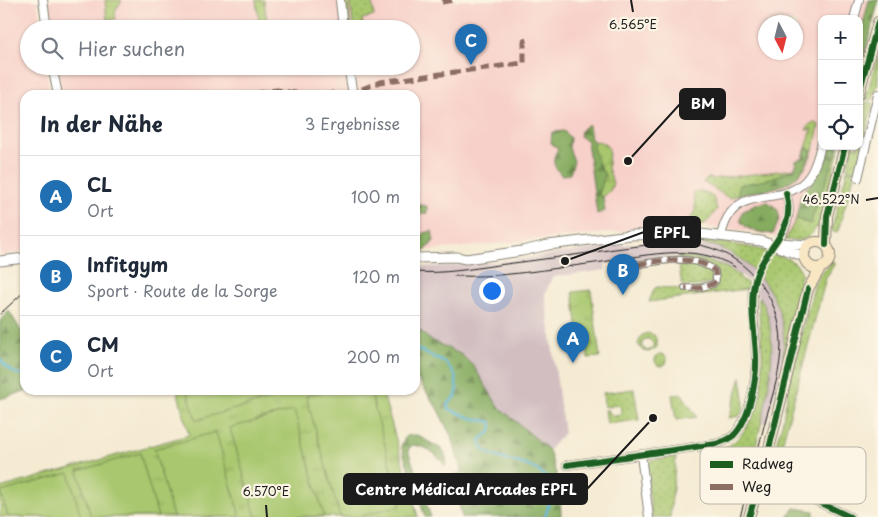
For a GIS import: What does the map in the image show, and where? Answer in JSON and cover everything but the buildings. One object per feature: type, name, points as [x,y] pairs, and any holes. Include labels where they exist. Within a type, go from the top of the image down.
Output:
[{"type":"main road","points":[[863,78],[878,22]]},
{"type":"main road","points":[[826,245],[827,216],[844,150]]},
{"type":"main road","points":[[808,289],[804,250],[827,216]]},
{"type":"main road","points":[[769,447],[808,289],[821,267],[826,264],[829,258],[830,251],[826,245],[821,242],[810,243]]},
{"type":"main road","points":[[805,260],[811,267],[821,267]]},
{"type":"main road","points":[[749,517],[752,504]]},
{"type":"street","points":[[44,0],[46,20]]},
{"type":"street","points":[[340,0],[342,20]]},
{"type":"street","points":[[855,15],[859,0]]},
{"type":"street","points":[[54,75],[57,90]]},
{"type":"street","points":[[349,75],[351,90]]},
{"type":"street","points":[[858,178],[878,94]]},
{"type":"street","points":[[721,236],[727,217],[736,205],[757,198],[786,193],[804,182],[810,174],[819,150]]},
{"type":"street","points":[[779,238],[785,229],[790,211],[786,193]]},
{"type":"street","points":[[420,258],[456,257],[467,253],[512,247],[534,248],[631,235],[692,233],[769,243],[810,243]]},
{"type":"street","points":[[769,243],[805,260]]},
{"type":"street","points":[[0,261],[20,259]]},
{"type":"street","points":[[623,267],[678,260],[705,265],[714,270],[716,280],[713,284],[698,288],[686,288]]},
{"type":"street","points":[[568,465],[716,444],[724,441],[736,432],[747,410],[755,374],[753,288]]},
{"type":"street","points":[[641,455],[650,517]]},
{"type":"street","points":[[821,504],[850,517]]},
{"type":"shaded area","points":[[0,0],[37,0],[40,20],[20,20],[20,75],[47,75],[49,90],[20,90],[20,253],[0,256]]},
{"type":"shaded area","points":[[47,0],[877,0],[863,53],[863,15],[818,15],[818,150],[838,150],[812,227],[791,240],[746,231],[685,225],[420,251],[420,90],[60,90],[58,75],[420,75],[420,20],[50,20]]},
{"type":"shaded area","points":[[660,240],[707,243],[721,248],[748,265],[759,275],[768,288],[778,306],[782,321],[783,355],[785,355],[767,423],[761,422],[772,351],[772,338],[763,302],[744,277],[716,262],[686,257],[663,257],[605,264],[606,270],[552,277],[545,294],[564,433],[549,450],[498,406],[474,367],[462,355],[429,339],[420,331],[420,267],[509,260]]},
{"type":"green space","points":[[105,0],[122,0],[116,11],[116,19],[107,20]]},
{"type":"green space","points":[[256,0],[264,0],[267,20],[259,20]]},
{"type":"green space","points":[[343,0],[348,1],[350,20],[345,20]]},
{"type":"green space","points":[[350,0],[372,2],[374,16],[362,20],[353,20]]},
{"type":"green space","points":[[869,0],[878,0],[863,60],[863,24]]},
{"type":"green space","points":[[878,55],[878,84],[873,99],[865,100]]},
{"type":"green space","points":[[872,102],[873,104],[863,146],[863,107],[864,103]]},
{"type":"green space","points":[[810,124],[818,124],[814,147],[807,163],[799,174],[790,181],[778,186],[729,198],[703,182],[710,177],[711,179],[795,169],[796,161],[803,158],[812,129],[806,130]]},
{"type":"green space","points":[[589,125],[591,139],[595,142],[594,149],[599,160],[598,164],[605,175],[602,197],[605,211],[597,214],[587,141],[580,136],[581,130]]},
{"type":"green space","points":[[564,131],[570,138],[569,148],[574,161],[570,174],[561,175],[554,163],[554,157],[558,149],[551,143],[552,132]]},
{"type":"green space","points":[[596,141],[604,143],[609,149],[608,168],[613,183],[610,191],[603,197],[599,195],[605,175],[595,153],[593,145]]},
{"type":"green space","points":[[806,148],[812,150],[800,173],[792,180],[774,188],[738,195],[739,185],[766,180],[795,169],[796,161],[803,158]]},
{"type":"green space","points":[[829,150],[837,150],[810,224],[796,219],[801,195],[816,177],[822,159],[826,160]]},
{"type":"green space","points":[[837,150],[839,150],[818,228],[816,227],[807,238],[785,240],[796,219],[810,224]]},
{"type":"green space","points":[[852,150],[862,150],[857,171],[847,168]]},
{"type":"green space","points":[[847,170],[855,172],[836,233],[832,231],[832,228]]},
{"type":"green space","points":[[702,191],[713,197],[717,209],[711,218],[702,225],[686,226],[685,221],[692,216],[695,209],[693,192]]},
{"type":"green space","points":[[767,202],[776,208],[779,215],[773,234],[754,231],[746,227],[740,220],[742,212],[757,204]]},
{"type":"green space","points":[[420,205],[427,206],[427,213],[420,214]]},
{"type":"green space","points":[[432,231],[434,241],[424,252],[420,252],[420,241],[424,233]]},
{"type":"green space","points":[[689,239],[732,244],[769,252],[785,257],[796,264],[801,272],[801,276],[785,355],[783,355],[784,338],[782,322],[770,291],[761,278],[736,256],[721,248]]},
{"type":"green space","points":[[678,256],[703,260],[724,267],[740,276],[748,284],[747,289],[649,302],[654,289],[657,287],[692,290],[713,286],[716,271],[678,258]]},
{"type":"green space","points":[[678,261],[710,270],[713,273],[713,282],[694,286],[682,285]]},
{"type":"green space","points":[[832,261],[835,263],[826,278],[781,447],[775,447],[782,424],[792,369],[815,283],[822,271]]},
{"type":"green space","points":[[591,290],[600,357],[588,358],[587,346],[589,343],[580,347],[573,292]]},
{"type":"green space","points":[[760,297],[768,316],[771,339],[771,364],[763,415],[755,447],[727,447],[736,441],[744,431],[756,406],[762,364]]},
{"type":"green space","points":[[9,311],[20,329],[20,393],[0,399],[0,321]]},
{"type":"green space","points":[[420,331],[429,339],[462,355],[474,367],[498,406],[549,450],[560,487],[561,517],[462,517],[452,475],[462,473],[452,438],[437,408],[420,382]]},
{"type":"green space","points":[[647,333],[654,335],[657,347],[649,352],[643,351],[638,344],[641,336]],"holes":[[[645,339],[649,339],[653,343],[653,347],[648,351],[642,347]]]},
{"type":"green space","points":[[659,354],[663,354],[667,360],[663,366],[659,366],[655,362],[655,358]]},
{"type":"green space","points":[[741,377],[744,397],[742,412],[739,416],[729,418]]},
{"type":"green space","points":[[634,389],[639,420],[607,424],[605,410],[608,410],[612,416],[620,415],[621,408],[617,404],[610,407],[604,406],[603,393]]},
{"type":"green space","points":[[682,394],[697,417],[676,420],[672,395]]},
{"type":"green space","points":[[178,395],[383,395],[418,517],[0,517],[0,488],[189,435]]},
{"type":"green space","points":[[188,395],[284,395],[196,420]]},
{"type":"green space","points":[[371,395],[401,505],[357,517],[340,517],[306,396]]},
{"type":"green space","points":[[294,410],[324,516],[256,517],[230,428]]},
{"type":"green space","points":[[216,432],[240,517],[173,517],[154,449]]},
{"type":"green space","points":[[417,435],[443,450],[447,459],[445,466],[435,454],[427,449],[412,445],[408,450],[431,517],[425,517],[401,446],[406,436]]},
{"type":"green space","points":[[140,453],[158,517],[91,517],[78,471]]},
{"type":"green space","points":[[676,457],[670,517],[652,517],[645,461]]},
{"type":"green space","points":[[69,473],[81,517],[8,517],[1,492]]},
{"type":"green space","points":[[795,508],[814,511],[814,517],[787,517]]},
{"type":"waterway","points":[[420,350],[446,363],[455,375],[457,391],[456,396],[447,405],[449,409],[471,418],[491,422],[491,431],[480,440],[483,448],[490,454],[535,469],[544,476],[550,486],[549,502],[545,517]]},
{"type":"waterway","points":[[0,359],[7,368],[20,374]]},
{"type":"tunnel","points":[[753,288],[763,262],[777,241]]},
{"type":"tram line","points":[[420,272],[457,271],[654,244],[694,244],[712,248],[728,256],[756,278],[774,308],[779,326],[781,344],[780,363],[759,447]]},
{"type":"tram line","points":[[454,276],[489,276],[666,253],[702,255],[719,259],[735,267]]},
{"type":"tram line","points":[[0,314],[20,296]]},
{"type":"tram line","points":[[740,517],[743,504]]},
{"type":"marked path","points":[[442,2],[454,0]]},
{"type":"marked path","points":[[362,89],[380,82],[524,63],[524,41],[532,39]]},
{"type":"marked path","points":[[623,267],[658,261],[683,260],[694,261],[715,271],[716,280],[713,284],[699,288],[685,288]]},
{"type":"cycle path","points":[[863,78],[878,22]]},
{"type":"cycle path","points":[[826,245],[827,216],[844,150]]},
{"type":"cycle path","points":[[567,465],[716,444],[733,436],[739,429],[748,410],[754,387],[756,356],[752,296],[756,276],[761,265],[779,237],[788,218],[786,193]]},
{"type":"cycle path","points":[[769,447],[808,289]]},
{"type":"cycle path","points":[[749,517],[753,504]]},
{"type":"cycle path","points":[[823,504],[850,517]]},
{"type":"place","name":"CM","points":[[471,65]]},
{"type":"place","name":"BM","points":[[628,161]]},
{"type":"place","name":"EPFL","points":[[565,261]]},
{"type":"place","name":"Infitgym","points":[[623,295]]},
{"type":"place","name":"CL","points":[[573,363]]},
{"type":"place","name":"Centre Médical Arcades EPFL","points":[[653,418]]}]
